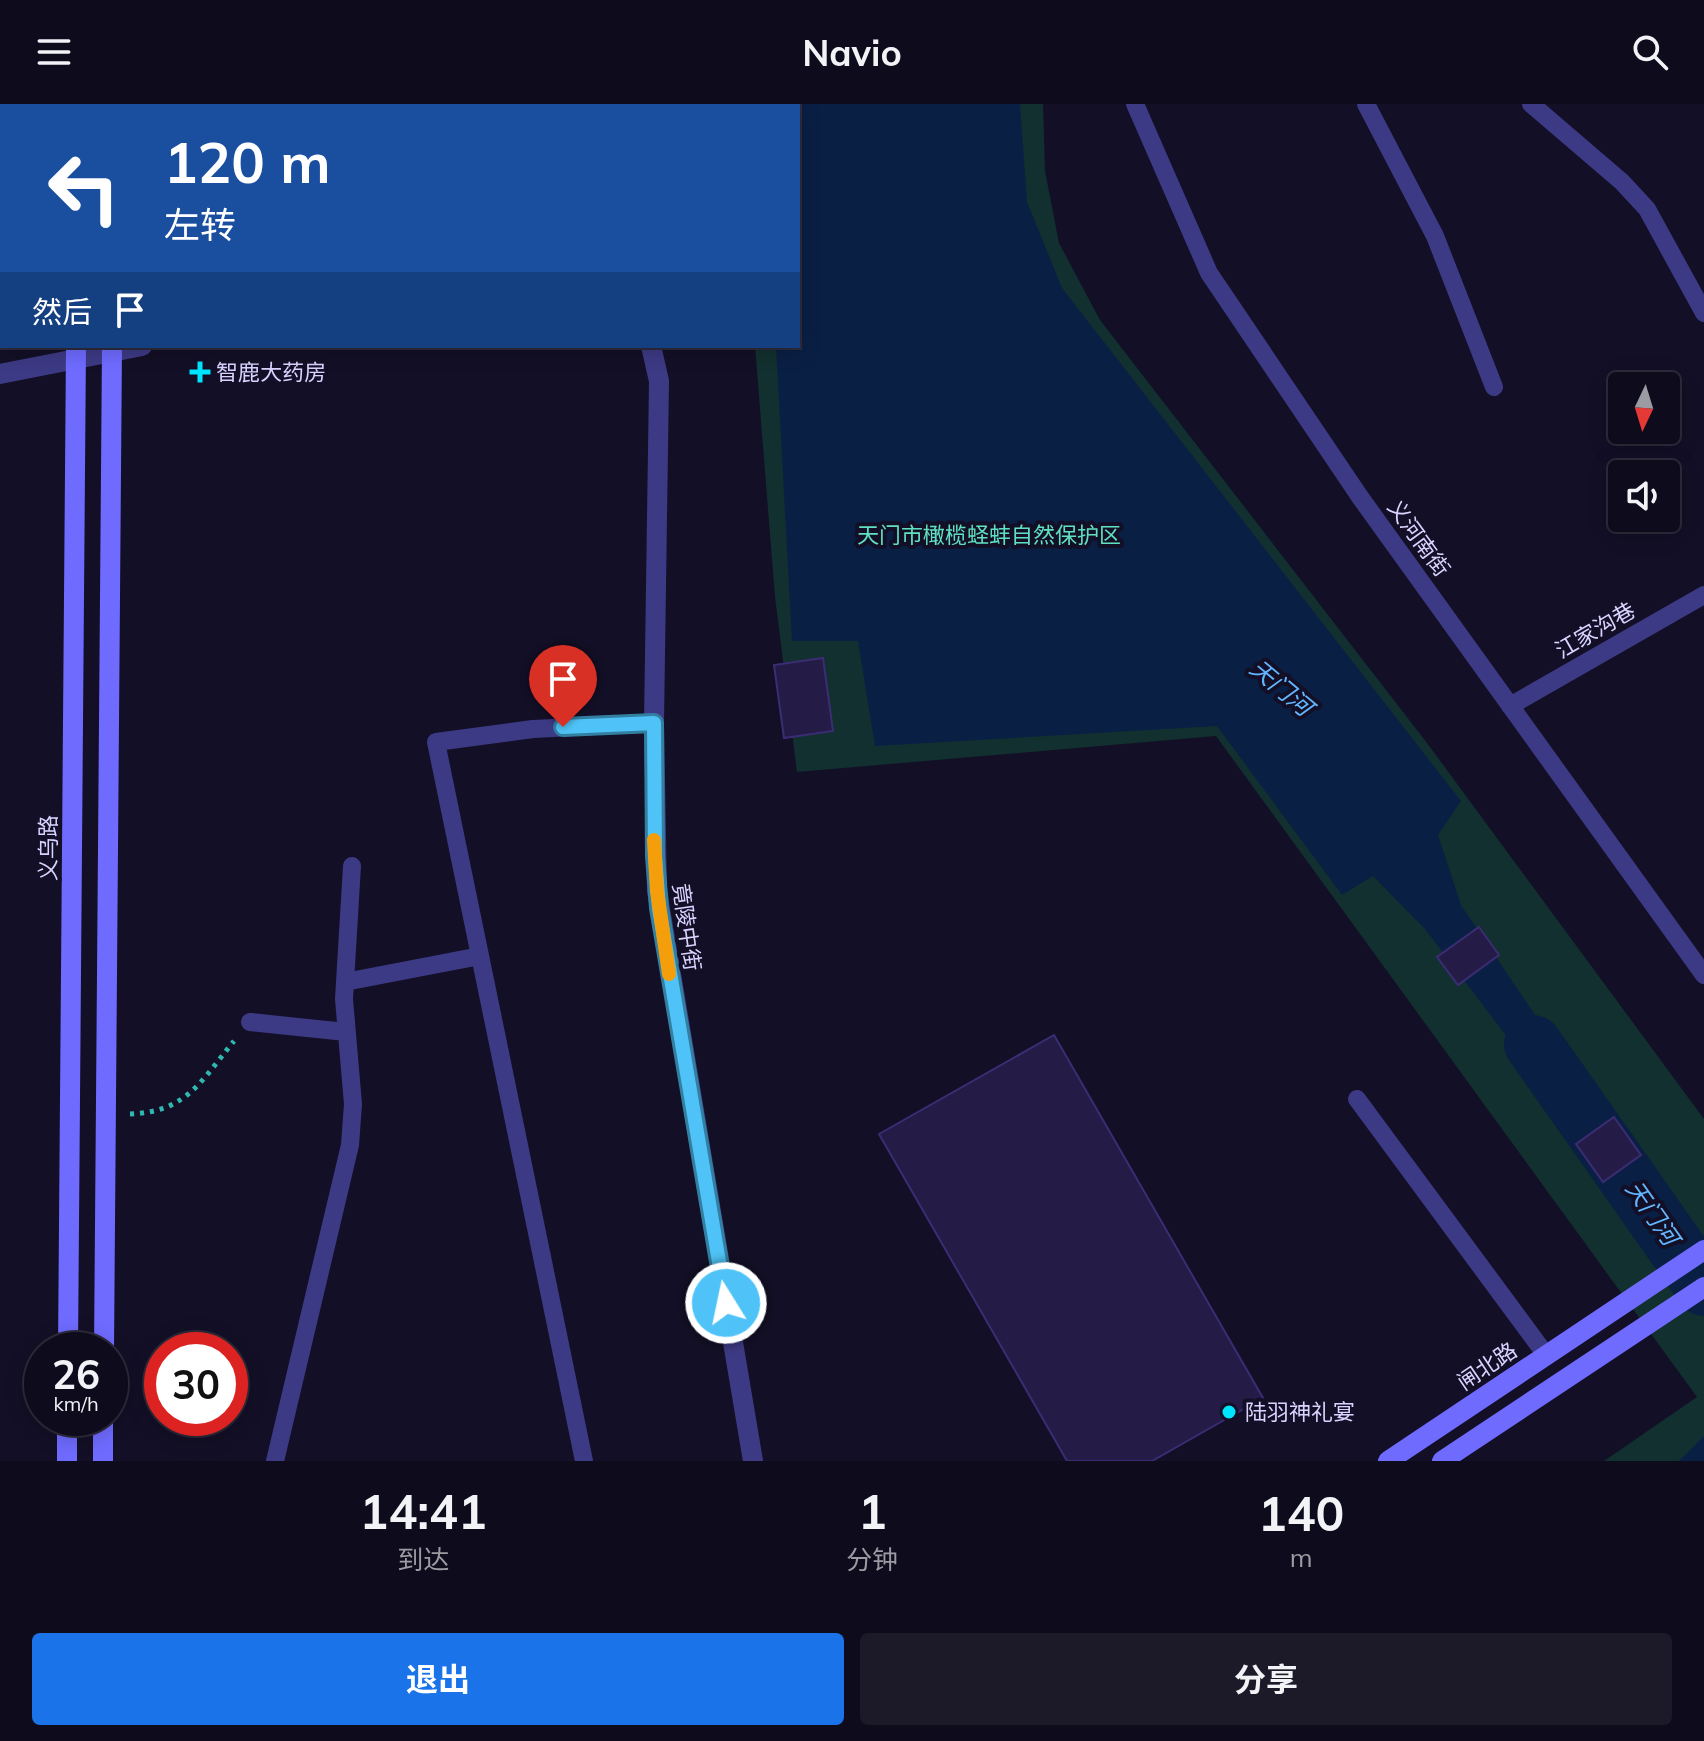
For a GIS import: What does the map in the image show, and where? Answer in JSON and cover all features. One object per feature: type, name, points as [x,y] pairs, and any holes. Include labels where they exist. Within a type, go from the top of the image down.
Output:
[{"type":"main road","points":[[104,1332],[112,349]]},
{"type":"main road","name":"义乌路","points":[[68,1332],[72,350]]},
{"type":"main road","name":"闸北路","points":[[1388,1461],[1704,1250]]},
{"type":"main road","points":[[1442,1461],[1704,1287]]},
{"type":"main road","points":[[67,1436],[67,1461]]},
{"type":"main road","points":[[103,1436],[103,1461]]},
{"type":"street","name":"竟陵中街","points":[[653,348],[659,381],[654,723],[655,856],[661,925],[753,1461]]},
{"type":"street","points":[[0,374],[72,350],[112,349]]},
{"type":"lane","name":"义河南街","points":[[1135,104],[1209,273],[1360,497],[1704,975]]},
{"type":"lane","points":[[1366,104],[1435,236],[1494,387]]},
{"type":"lane","points":[[1531,104],[1622,182],[1647,209],[1704,313]]},
{"type":"lane","name":"江家沟巷","points":[[1510,706],[1704,595]]},
{"type":"lane","points":[[584,1461],[436,742],[533,729],[654,723]]},
{"type":"lane","points":[[275,1461],[350,1145],[353,1104],[345,982],[352,866]]},
{"type":"lane","points":[[345,982],[480,956]]},
{"type":"lane","points":[[250,1022],[346,1032]]},
{"type":"lane","points":[[1357,1099],[1546,1355]]},
{"type":"path","points":[[105,1115],[168,1108],[194,1090],[250,1022]]},
{"type":"green space","name":"天门市橄榄蛏蚌自然保护区","points":[[800,104],[1043,104],[1045,171],[1059,243],[1100,320],[1427,743],[1704,1119],[1704,1461],[1604,1461],[1697,1397],[1216,736],[797,772],[775,597],[755,348],[800,348]]},
{"type":"water","name":"天门市橄榄蛏蚌自然保护区","points":[[800,104],[1020,104],[1027,202],[1062,288],[1461,801],[1438,835],[1461,905],[1592,1100],[1568,1117],[1425,929],[1373,876],[1342,895],[1217,726],[875,746],[858,641],[792,641],[776,348],[800,348]]},
{"type":"water","points":[[1704,1436],[1704,1461],[1679,1461]]},
{"type":"building","points":[[823,658],[833,731],[784,738],[774,665]]},
{"type":"building","points":[[1479,927],[1499,955],[1458,985],[1437,957]]},
{"type":"building","points":[[1054,1035],[1263,1398],[1152,1461],[1067,1461],[879,1134]]},
{"type":"building","points":[[1614,1117],[1641,1155],[1603,1182],[1576,1144]]},
{"type":"waterway","name":"天门河","points":[[1533,1044],[1704,1287]]},
{"type":"slow traffic","points":[[654,840],[657,891],[669,974]]},
{"type":"place","name":"智鹿大药房","points":[[200,372]]},
{"type":"place","name":"陆羽神礼宴","points":[[1229,1412]]},
{"type":"route","points":[[563,727],[654,723],[655,856],[661,925],[726,1303]]}]
